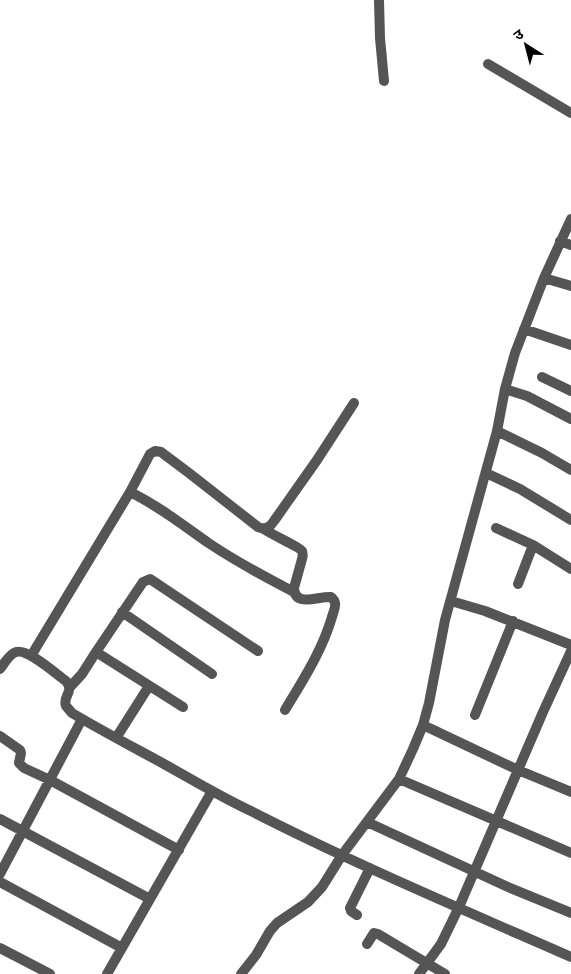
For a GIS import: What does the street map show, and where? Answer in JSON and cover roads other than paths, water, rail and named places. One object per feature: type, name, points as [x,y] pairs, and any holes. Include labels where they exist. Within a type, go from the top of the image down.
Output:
[{"type":"street","points":[[379,0],[384,81]]},
{"type":"street","points":[[488,64],[571,113]]},
{"type":"street","points":[[241,974],[274,927],[283,918],[308,902],[322,887],[342,855],[399,779],[423,725],[445,620],[486,473],[515,353],[544,278],[571,219]]},
{"type":"street","points":[[560,241],[571,245]]},
{"type":"street","points":[[544,278],[571,286]]},
{"type":"street","points":[[524,329],[571,345]]},
{"type":"street","points":[[542,377],[571,391]]},
{"type":"street","points":[[506,389],[527,396],[571,419]]},
{"type":"street","points":[[264,529],[274,522],[354,403]]},
{"type":"street","points":[[497,431],[542,453],[571,470]]},
{"type":"street","points":[[31,656],[130,492],[150,454],[155,451],[161,452],[189,472],[258,527],[302,550],[303,554],[294,592]]},
{"type":"street","points":[[486,473],[520,489],[571,520]]},
{"type":"street","points":[[130,492],[157,507],[210,544],[294,592],[295,596],[303,600],[330,597],[334,600],[336,604],[329,628],[320,648],[284,710]]},
{"type":"street","points":[[496,528],[533,546],[571,569]]},
{"type":"street","points":[[518,584],[533,546]]},
{"type":"street","points":[[258,651],[150,579],[143,582],[82,674],[70,687],[65,700],[66,706],[72,713],[116,738],[212,791],[305,838],[571,958]]},
{"type":"street","points":[[451,601],[513,621],[571,645]]},
{"type":"street","points":[[122,612],[212,674]]},
{"type":"street","points":[[475,715],[513,621]]},
{"type":"street","points":[[0,669],[9,658],[22,651],[66,681],[70,687]]},
{"type":"street","points":[[96,652],[183,707]]},
{"type":"street","points":[[419,974],[443,940],[459,907],[543,712],[567,669],[571,652]]},
{"type":"street","points":[[116,738],[149,686]]},
{"type":"street","points":[[0,874],[82,719]]},
{"type":"street","points":[[423,725],[518,770],[571,792]]},
{"type":"street","points":[[0,736],[20,750],[19,763],[21,766],[179,850]]},
{"type":"street","points":[[399,779],[571,853]]},
{"type":"street","points":[[107,974],[212,791]]},
{"type":"street","points":[[0,819],[150,900]]},
{"type":"street","points":[[367,822],[474,872],[571,913]]},
{"type":"street","points":[[358,915],[351,911],[350,908],[370,868]]},
{"type":"street","points":[[0,882],[122,948]]},
{"type":"street","points":[[367,944],[374,933],[378,934],[445,974]]},
{"type":"street","points":[[0,948],[50,974]]}]
